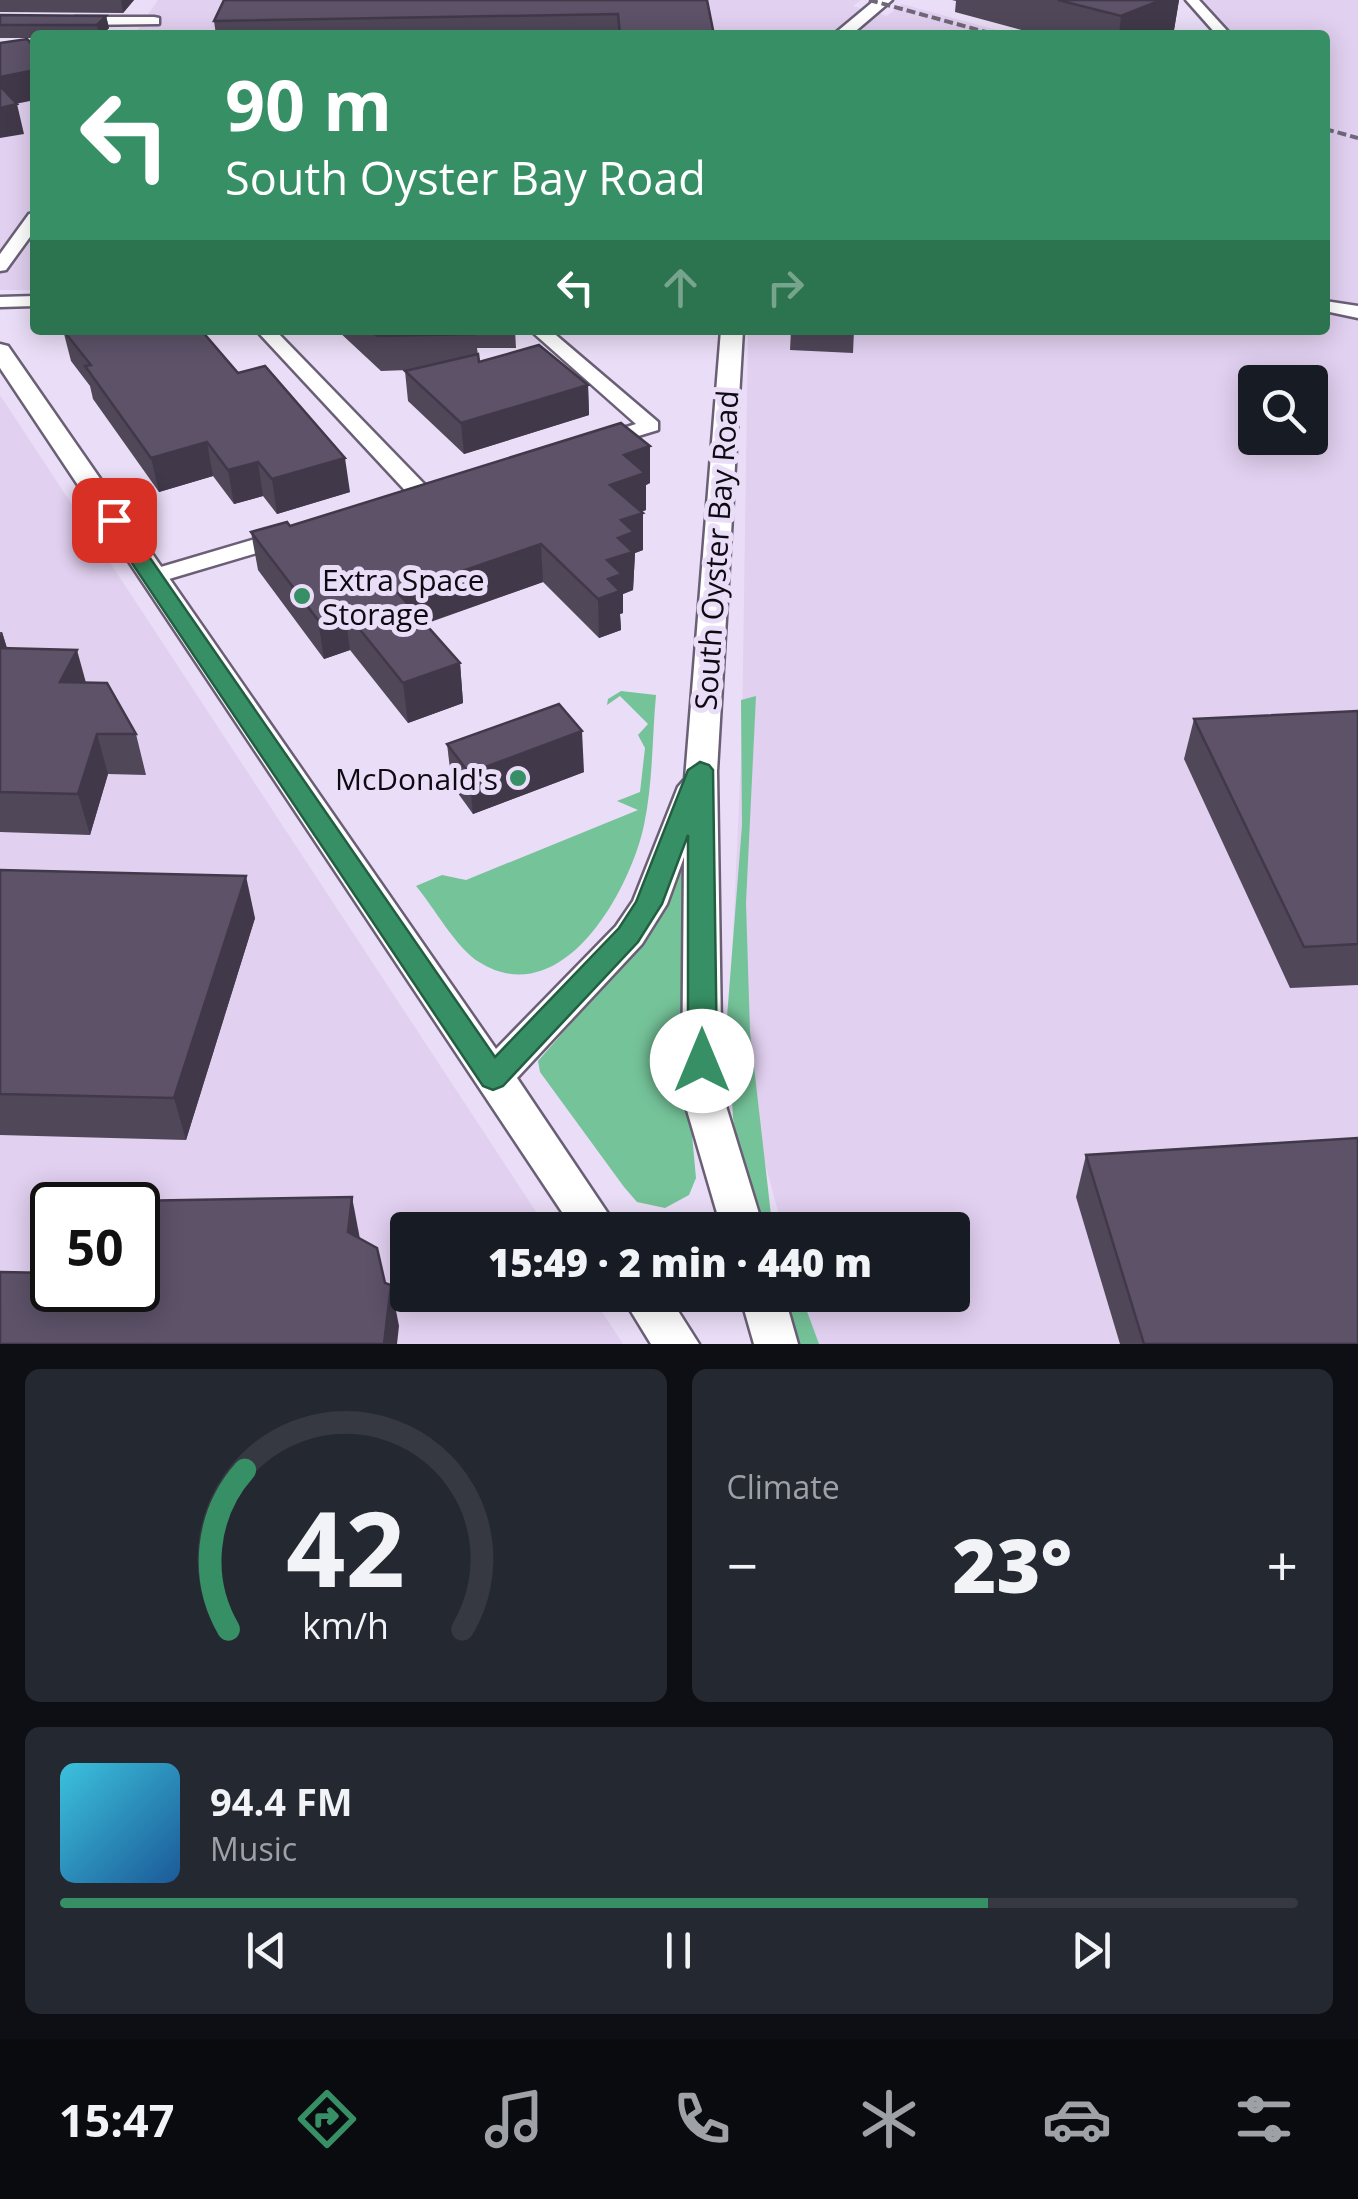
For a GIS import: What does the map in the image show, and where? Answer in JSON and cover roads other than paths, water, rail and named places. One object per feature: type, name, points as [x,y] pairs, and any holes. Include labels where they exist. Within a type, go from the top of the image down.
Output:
[{"type":"main road","points":[[847,30],[884,0]]},
{"type":"main road","name":"South Oyster Bay Road","points":[[732,335],[700,770],[702,1093],[738,1212]]},
{"type":"main road","points":[[0,351],[586,1212]]},
{"type":"main road","name":"South Oyster Bay Road","points":[[493,1078],[629,935],[649,904],[700,770]]},
{"type":"main road","points":[[655,1312],[677,1344]]},
{"type":"main road","points":[[767,1312],[776,1344]]},
{"type":"street","points":[[1192,0],[1219,30]]},
{"type":"street","points":[[58,21],[157,16],[149,30]]},
{"type":"street","points":[[0,266],[30,225]]},
{"type":"street","points":[[0,302],[30,301]]},
{"type":"street","points":[[1330,307],[1358,312]]},
{"type":"street","points":[[270,335],[423,495]]},
{"type":"street","points":[[545,335],[651,426],[574,449]]},
{"type":"street","points":[[152,577],[300,532]]},
{"type":"railway","points":[[869,0],[979,30]]},
{"type":"railway","points":[[1330,130],[1358,138]]},
{"type":"place","name":"Extra Space Storage","points":[[302,596]]},
{"type":"place","name":"McDonald's","points":[[518,778]]}]
